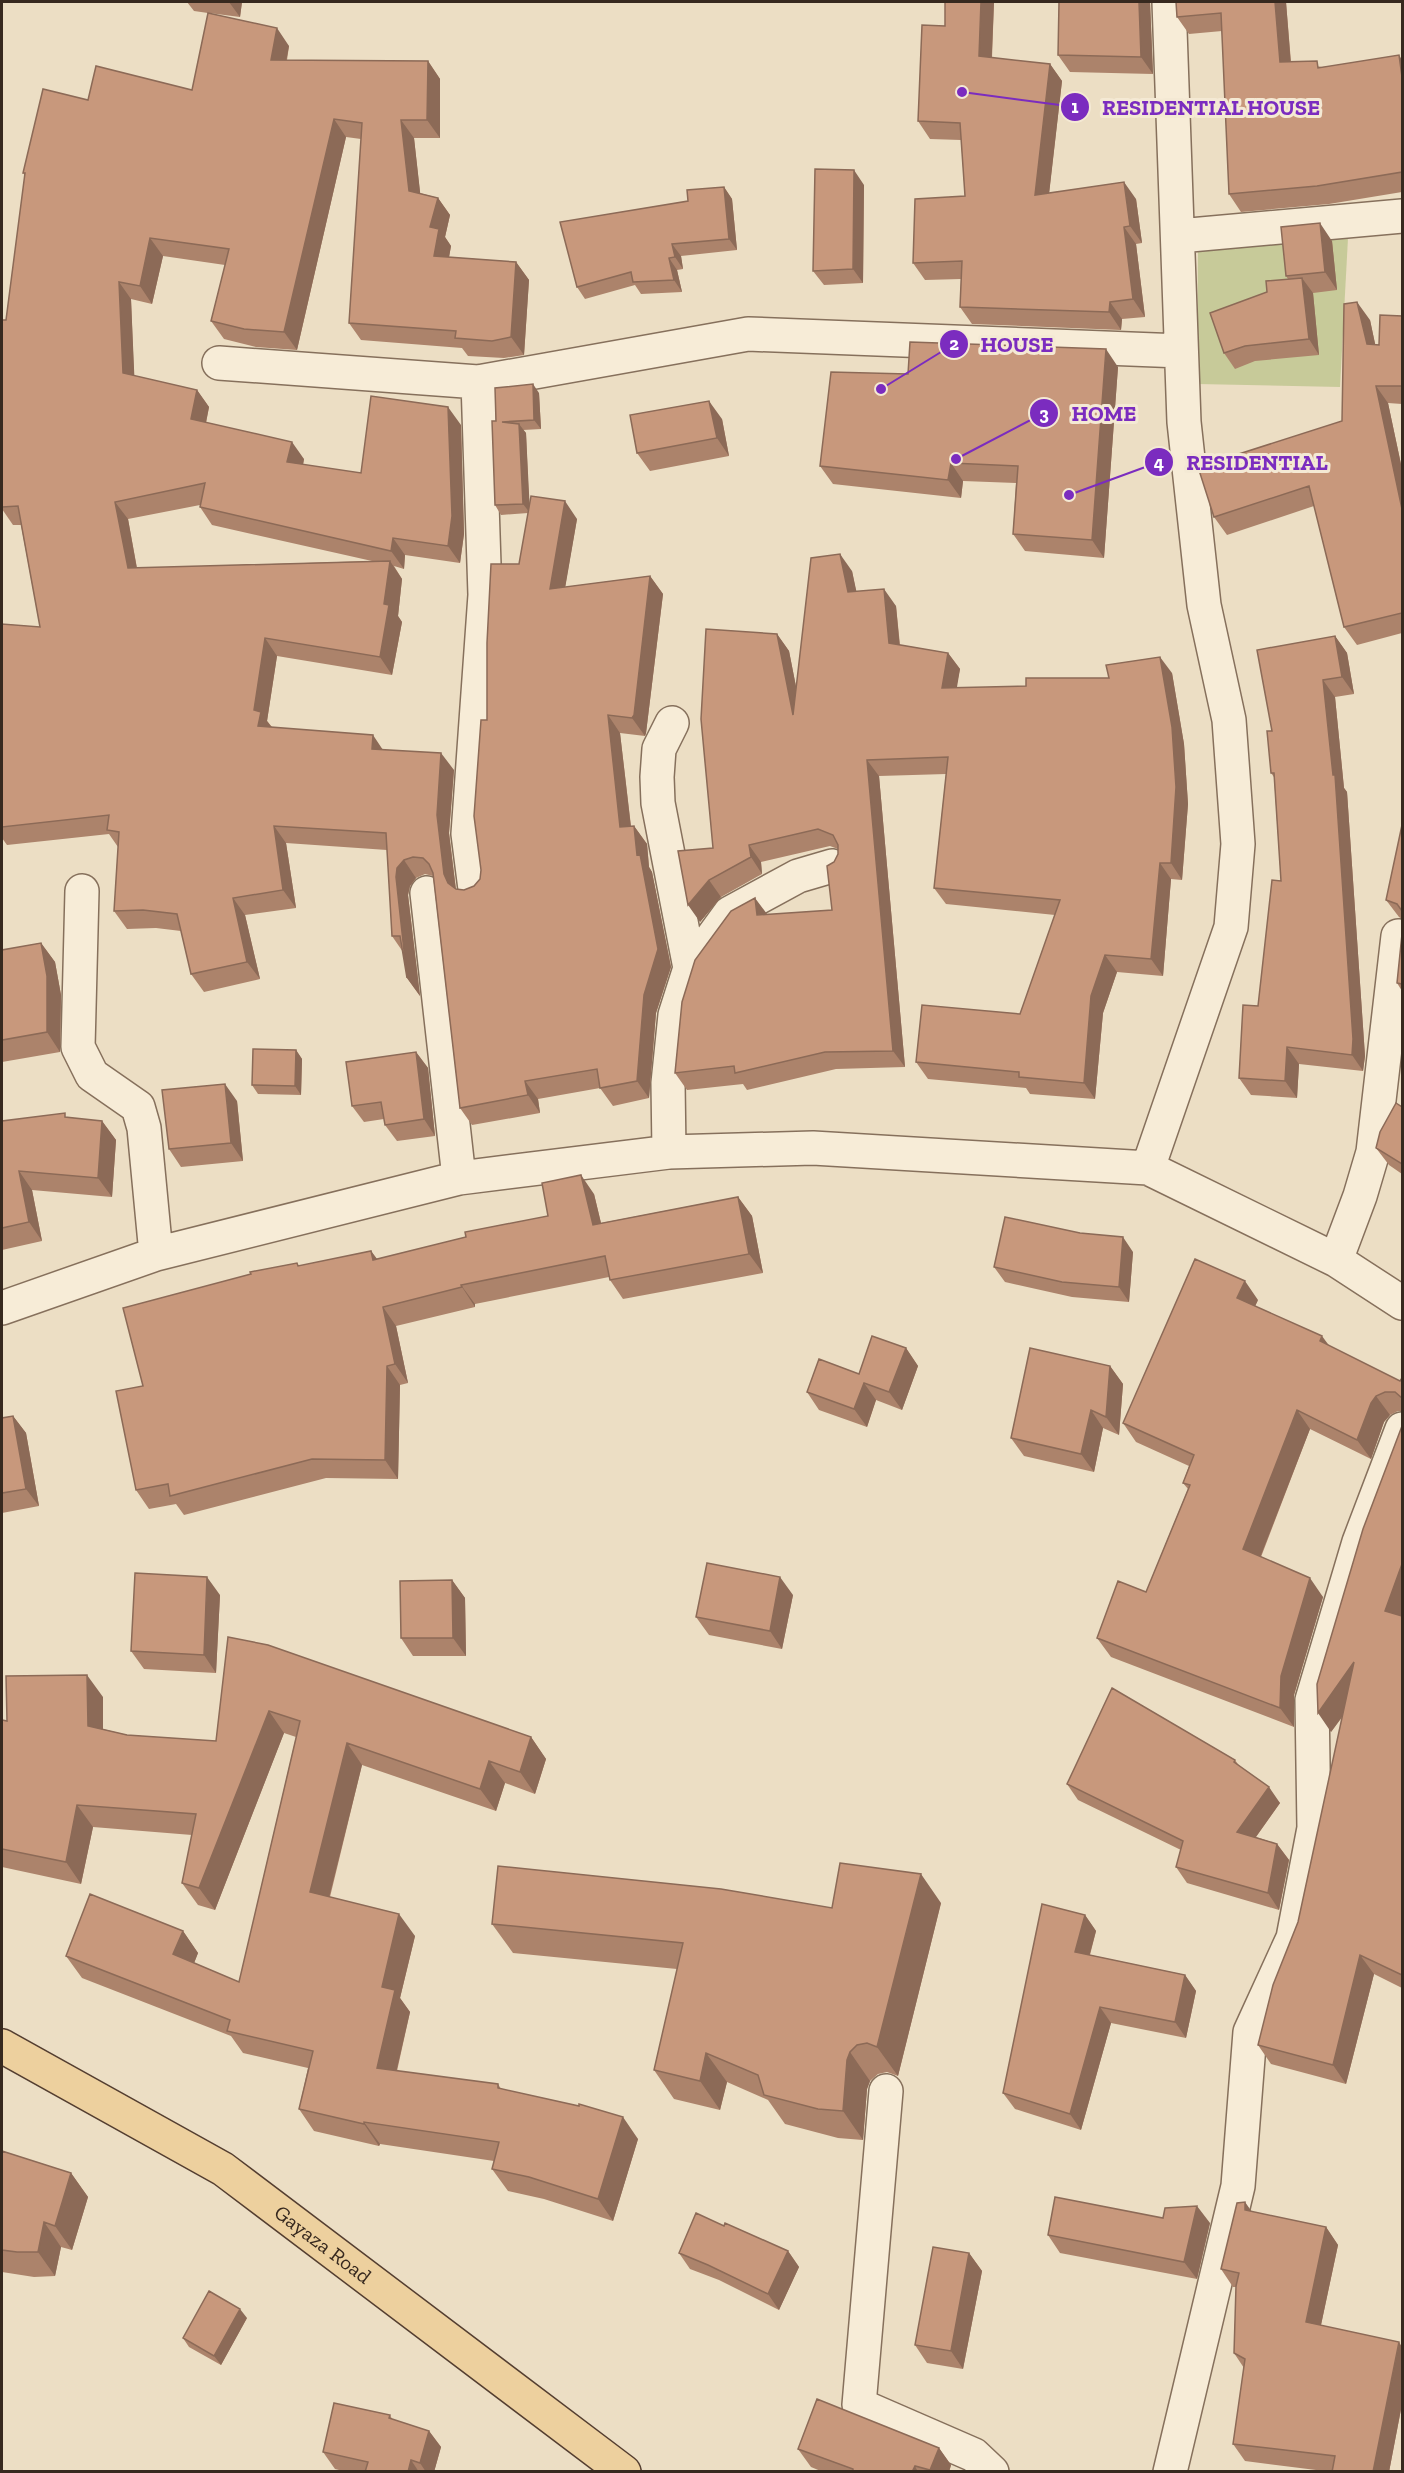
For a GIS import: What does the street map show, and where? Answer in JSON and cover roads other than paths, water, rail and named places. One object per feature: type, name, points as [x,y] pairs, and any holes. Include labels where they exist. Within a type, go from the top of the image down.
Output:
[{"type":"main road","name":"Gayaza Road","points":[[2,2046],[223,2169],[624,2472]]},
{"type":"street","points":[[1148,1168],[1231,927],[1238,844],[1229,720],[1204,605],[1184,422],[1169,2]]},
{"type":"street","points":[[1179,236],[1402,216]]},
{"type":"street","points":[[219,363],[478,382],[748,334],[1182,351]]},
{"type":"street","points":[[475,889],[468,834],[485,595],[478,382]]},
{"type":"street","points":[[672,723],[659,749],[658,803],[690,968]]},
{"type":"street","points":[[669,1152],[668,1083],[675,1015],[690,968],[730,913],[798,876],[832,867]]},
{"type":"street","points":[[82,891],[78,1047],[92,1075],[138,1107],[144,1128],[156,1254]]},
{"type":"street","points":[[427,893],[459,1178]]},
{"type":"street","points":[[1336,1260],[1360,1196],[1372,1152],[1398,936]]},
{"type":"street","points":[[2,1308],[156,1254],[459,1178],[669,1152],[813,1148],[1148,1168],[1336,1260],[1402,1303]]},
{"type":"street","points":[[1170,2472],[1238,2187],[1250,2032],[1293,1938],[1314,1828],[1312,1700],[1359,1542],[1402,1429]]},
{"type":"street","points":[[886,2091],[859,2405],[974,2455],[992,2472]]},
{"type":"place","name":"RESIDENTIAL HOUSE","points":[[962,92]]},
{"type":"place","name":"HOUSE","points":[[881,389]]},
{"type":"place","name":"HOME","points":[[956,459]]},
{"type":"place","name":"RESIDENTIAL","points":[[1069,495]]}]
